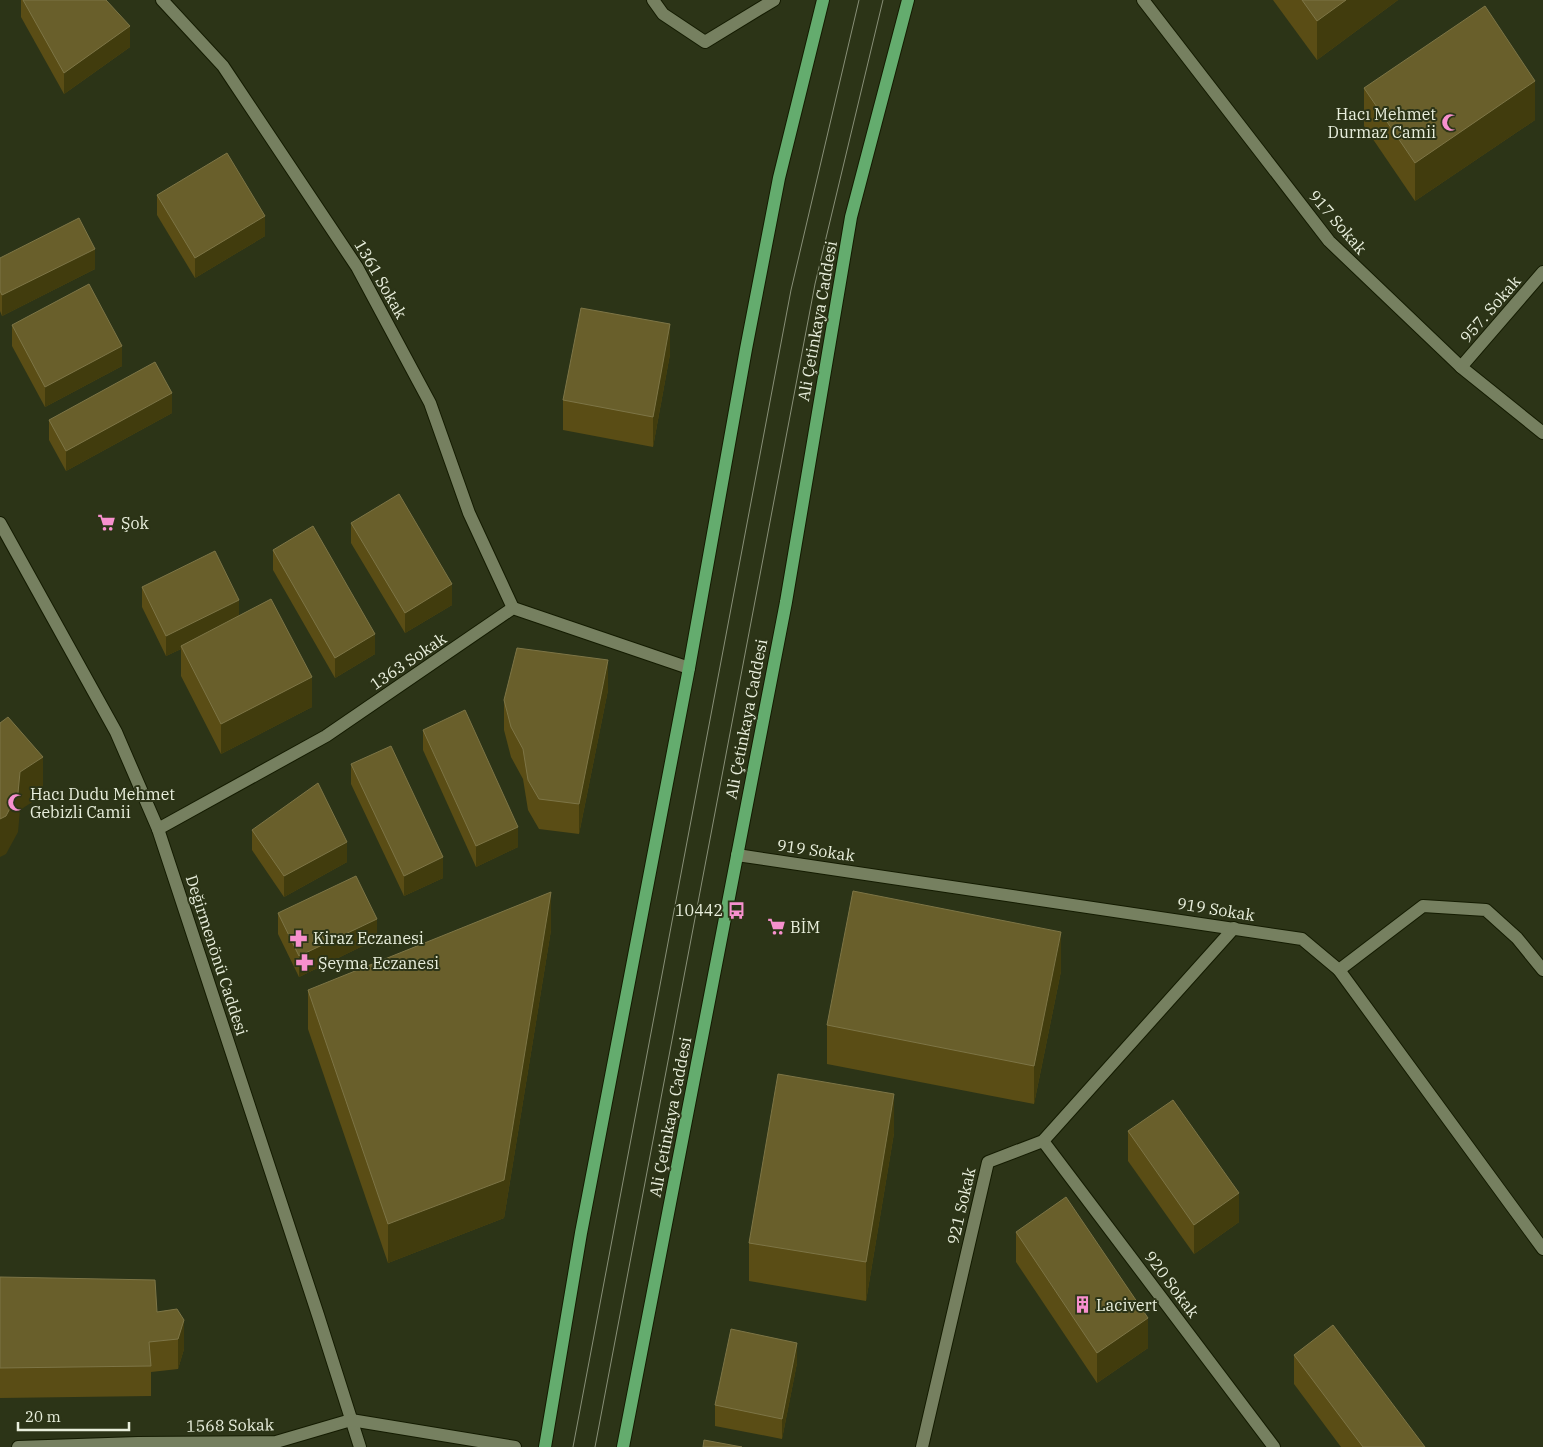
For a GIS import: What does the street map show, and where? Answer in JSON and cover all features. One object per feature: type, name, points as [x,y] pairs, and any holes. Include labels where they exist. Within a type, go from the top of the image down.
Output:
[{"type":"main road","points":[[545,1447],[582,1233],[779,178],[823,0]]},
{"type":"main road","name":"Ali Çetinkaya Caddesi","points":[[623,1447],[786,602],[851,217],[908,0]]},
{"type":"street","name":"1361 Sokak","points":[[162,0],[223,66],[358,267],[430,403],[469,513],[513,608]]},
{"type":"street","points":[[653,0],[663,14],[705,42],[774,0]]},
{"type":"street","name":"917 Sokak","points":[[1143,0],[1328,241],[1461,367],[1543,433]]},
{"type":"street","name":"957. Sokak","points":[[1461,367],[1543,272]]},
{"type":"street","name":"Değirmenönü Caddesi","points":[[0,523],[116,732],[158,830],[360,1447]]},
{"type":"street","points":[[513,608],[689,668]]},
{"type":"street","name":"1363 Sokak","points":[[158,830],[326,736],[513,608]]},
{"type":"street","name":"919 Sokak","points":[[737,855],[1302,939],[1339,970],[1543,1248]]},
{"type":"street","points":[[1339,970],[1423,906],[1486,910],[1517,938],[1543,970]]},
{"type":"street","name":"921 Sokak","points":[[922,1447],[988,1162],[1043,1141],[1234,928]]},
{"type":"street","name":"920 Sokak","points":[[1043,1141],[1274,1447]]},
{"type":"street","points":[[350,1420],[515,1447]]},
{"type":"street","name":"1568 Sokak","points":[[18,1447],[276,1442],[350,1420]]},
{"type":"building","points":[[23,0],[106,0],[130,26],[64,73]]},
{"type":"building","points":[[1302,0],[1346,0],[1317,21]]},
{"type":"building","points":[[1485,6],[1535,81],[1415,163],[1364,88]]},
{"type":"building","points":[[227,153],[265,216],[195,258],[157,195]]},
{"type":"building","points":[[79,218],[95,249],[2,295],[0,291],[0,258]]},
{"type":"building","points":[[89,284],[122,346],[45,387],[12,325]]},
{"type":"building","points":[[581,308],[670,324],[653,417],[563,400]]},
{"type":"building","points":[[155,362],[172,393],[66,451],[49,420]]},
{"type":"building","points":[[399,494],[452,584],[405,613],[351,523]]},
{"type":"building","points":[[313,526],[375,634],[335,658],[273,550]]},
{"type":"building","points":[[215,551],[239,600],[166,636],[142,587]]},
{"type":"building","points":[[271,599],[312,677],[221,724],[181,646]]},
{"type":"building","points":[[517,648],[608,660],[579,804],[539,799],[528,780],[523,749],[511,727],[504,700]]},
{"type":"building","points":[[465,710],[518,827],[476,846],[423,730]]},
{"type":"building","points":[[8,717],[43,757],[20,772],[18,793],[6,816],[0,819],[0,723]]},
{"type":"building","points":[[391,746],[443,857],[404,876],[351,764]]},
{"type":"building","points":[[318,783],[347,842],[284,876],[252,830]]},
{"type":"building","points":[[356,876],[377,919],[299,956],[278,913]]},
{"type":"building","points":[[853,891],[1061,932],[1034,1066],[827,1025]]},
{"type":"building","points":[[551,892],[504,1180],[388,1224],[308,990]]},
{"type":"building","points":[[778,1074],[894,1094],[866,1262],[749,1243]]},
{"type":"building","points":[[1173,1100],[1239,1193],[1194,1225],[1128,1131]]},
{"type":"building","name":"Lacivert","points":[[1066,1197],[1148,1318],[1097,1353],[1016,1232]]},
{"type":"building","points":[[0,1277],[155,1280],[157,1312],[177,1309],[184,1320],[178,1339],[149,1342],[151,1366],[0,1368]]},
{"type":"building","points":[[1333,1325],[1425,1447],[1363,1447],[1294,1355]]},
{"type":"building","points":[[731,1329],[797,1343],[782,1419],[715,1405]]},
{"type":"building","points":[[704,1440],[742,1447],[703,1447]]},
{"type":"tram line","points":[[573,1447],[791,290],[859,0]]},
{"type":"tram line","points":[[595,1447],[815,284],[883,0]]},
{"type":"place","name":"Hacı Mehmet Durmaz Camii","points":[[1450,123]]},
{"type":"place","name":"Şok","points":[[107,523]]},
{"type":"place","name":"Hacı Dudu Mehmet Gebizli Camii","points":[[16,803]]},
{"type":"place","name":"10442","points":[[737,910]]},
{"type":"place","name":"BİM","points":[[776,927]]},
{"type":"place","name":"Kiraz Eczanesi","points":[[299,938]]},
{"type":"place","name":"Şeyma Eczanesi","points":[[304,963]]},
{"type":"place","name":"Lacivert","points":[[1082,1305]]}]
